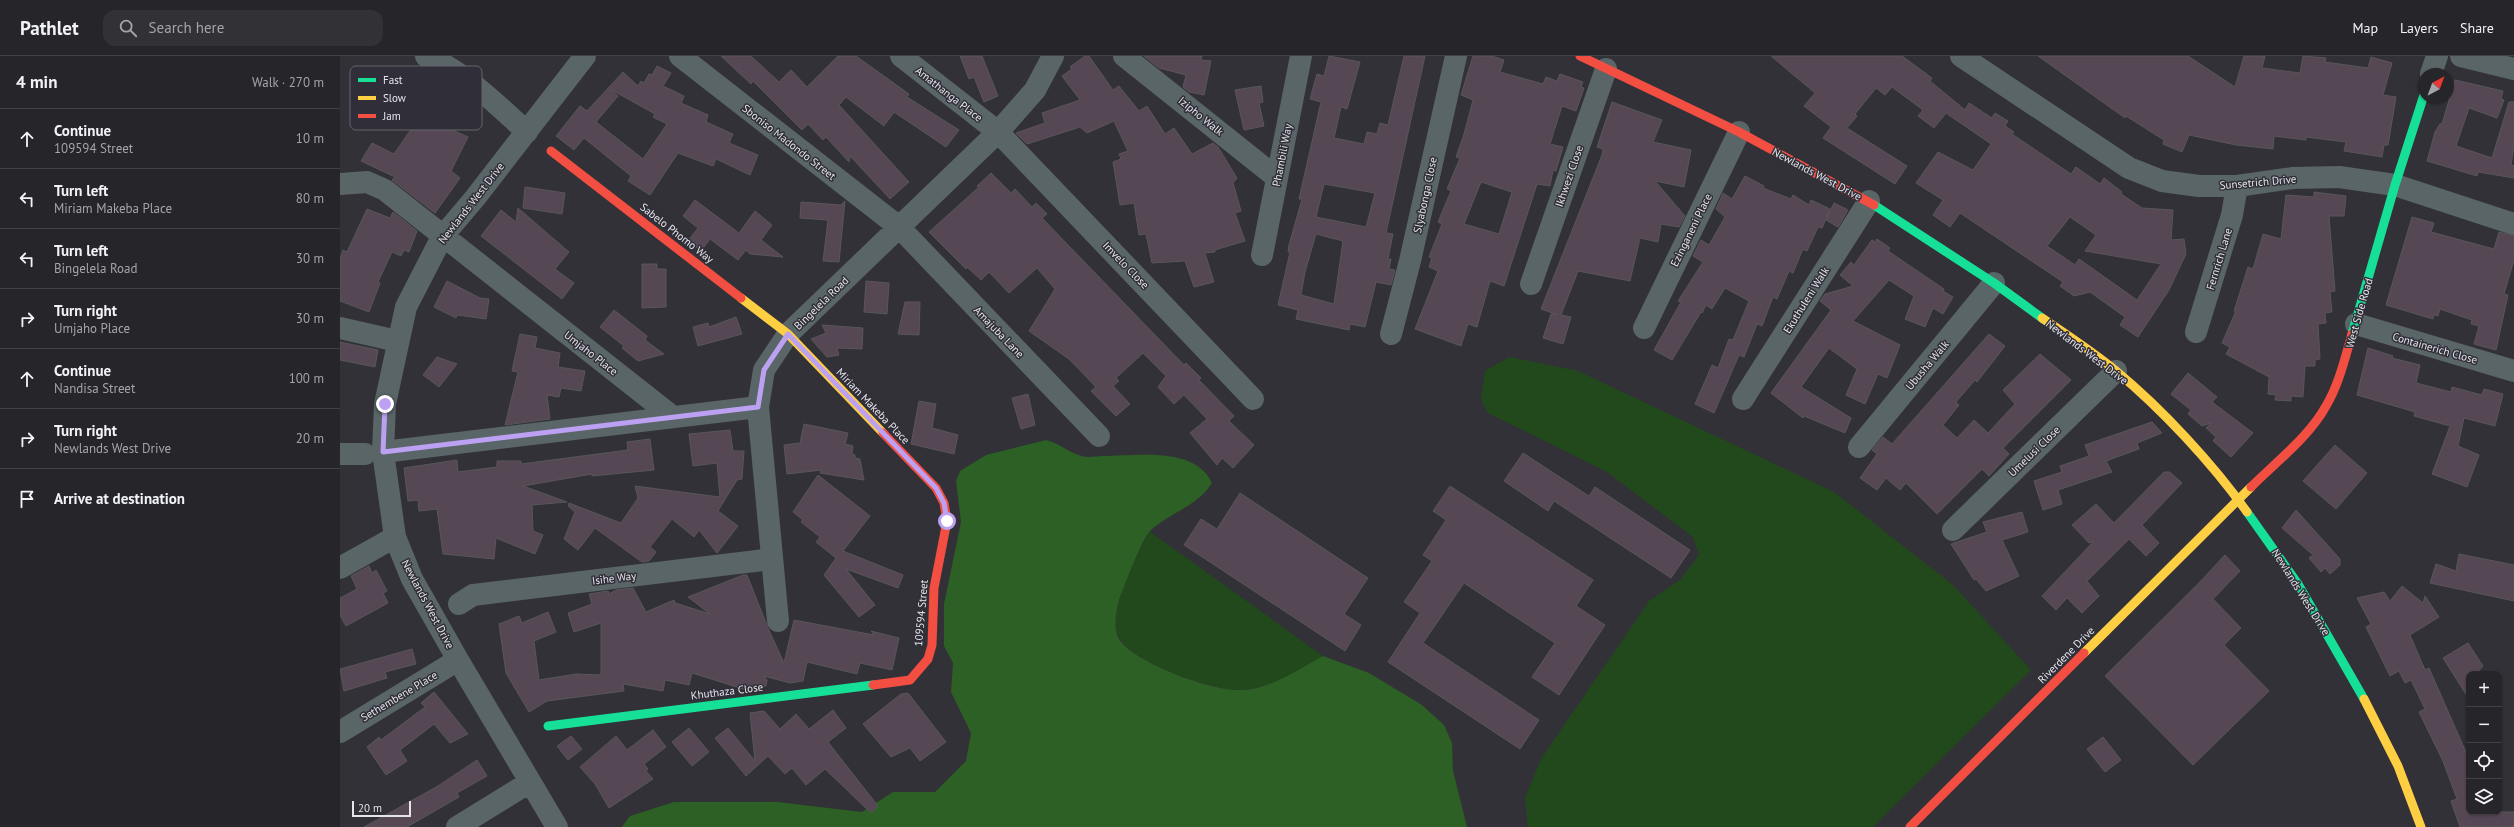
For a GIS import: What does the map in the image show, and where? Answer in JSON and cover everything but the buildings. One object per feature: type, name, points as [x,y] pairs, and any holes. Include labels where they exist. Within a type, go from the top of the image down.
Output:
[{"type":"street","points":[[426,56],[445,66]]},
{"type":"street","name":"Newlands West Drive","points":[[557,827],[412,579],[394,537],[374,453],[397,341],[406,307],[442,237],[527,132],[585,56]]},
{"type":"street","name":"Sboniso Madondo Street","points":[[680,56],[899,227]]},
{"type":"street","name":"Amathanga Place","points":[[901,56],[998,132]]},
{"type":"street","name":"Bingelela Road","points":[[778,621],[758,407],[764,370],[788,334],[998,132],[1034,90],[1053,56]]},
{"type":"street","name":"Izipho Walk","points":[[1124,56],[1147,64],[1277,178]]},
{"type":"street","name":"Phambili Way","points":[[1262,255],[1301,56]]},
{"type":"street","name":"Slyabonga Close","points":[[1391,334],[1410,261],[1456,56]]},
{"type":"street","name":"Newlands West Drive","points":[[1580,56],[1739,132],[1869,201],[1994,283],[2116,371],[2150,402],[2201,456],[2239,501],[2298,584],[2352,675],[2398,766],[2421,827]]},
{"type":"street","name":"Sunsetrich Drive","points":[[1961,56],[2129,168],[2162,180],[2199,186],[2237,186],[2293,178],[2339,177],[2395,185],[2514,224]]},
{"type":"street","points":[[2433,68],[2437,56]]},
{"type":"street","points":[[2461,56],[2514,69]]},
{"type":"street","name":"Ikhwezi Close","points":[[1531,284],[1606,69]]},
{"type":"street","points":[[482,93],[527,132]]},
{"type":"street","name":"West Side Road","points":[[2239,501],[2308,430],[2326,407],[2338,382],[2395,185],[2421,104]]},
{"type":"street","name":"Imvelo Close","points":[[998,132],[1253,399]]},
{"type":"street","name":"Ezinganeni Place","points":[[1644,328],[1739,132]]},
{"type":"street","name":"Sabelo Phomo Way","points":[[551,151],[788,334]]},
{"type":"street","name":"Umjaho Place","points":[[340,184],[367,182],[375,184],[397,199],[442,237],[673,418]]},
{"type":"street","name":"Fernrich Lane","points":[[2196,332],[2232,215],[2237,186]]},
{"type":"street","name":"Ekuthuleni Walk","points":[[1744,399],[1869,201]]},
{"type":"street","name":"Amajuba Lane","points":[[899,227],[1099,436]]},
{"type":"street","name":"Ubusha Walk","points":[[1859,447],[1994,283]]},
{"type":"street","name":"Containerich Close","points":[[2356,324],[2514,371]]},
{"type":"street","points":[[340,328],[397,341]]},
{"type":"street","name":"Miriam Makeba Place","points":[[788,334],[941,495]]},
{"type":"street","name":"Umelusi Close","points":[[1953,530],[2116,371]]},
{"type":"street","points":[[340,454],[374,453],[758,407]]},
{"type":"street","name":"109594 Street","points":[[910,680],[928,659],[932,645],[934,588],[947,521],[941,495]]},
{"type":"street","name":"Riverdene Drive","points":[[1910,827],[2239,501]]},
{"type":"street","points":[[340,568],[394,537]]},
{"type":"street","name":"Isihe Way","points":[[459,604],[473,595],[772,559]]},
{"type":"street","name":"Sethembene Place","points":[[340,732],[458,660]]},
{"type":"street","name":"Khuthaza Close","points":[[548,726],[910,680]]},
{"type":"street","points":[[457,827],[530,782]]},
{"type":"green space","points":[[1509,357],[1578,371],[1834,492],[1953,585],[2031,670],[1873,827],[1528,827],[1525,798],[1541,759],[1649,601],[1680,580],[1699,555],[1693,537],[1607,472],[1488,413],[1481,400],[1485,371]]},
{"type":"green space","points":[[1046,440],[1084,457],[1148,455],[1179,458],[1193,463],[1204,471],[1212,483],[1199,498],[1166,519],[1147,535],[1133,564],[1119,600],[1116,615],[1117,635],[1128,648],[1157,666],[1175,674],[1193,681],[1227,689],[1240,690],[1262,686],[1283,678],[1323,656],[1369,673],[1422,705],[1444,725],[1452,743],[1453,771],[1467,827],[622,827],[630,816],[674,802],[777,802],[862,812],[893,792],[935,792],[966,761],[971,733],[951,692],[953,663],[944,646],[944,604],[961,522],[956,481],[960,471],[986,455]]},
{"type":"green space","points":[[1149,531],[1323,656],[1283,678],[1262,686],[1240,690],[1227,689],[1189,679],[1149,662],[1132,651],[1121,640],[1116,628],[1116,616],[1118,603],[1127,578]]},
{"type":"traffic: fast","points":[[2352,334],[2395,185],[2421,104]]},
{"type":"traffic: fast","points":[[1874,205],[1994,283],[2042,318]]},
{"type":"traffic: fast","points":[[2247,512],[2298,584],[2364,699]]},
{"type":"traffic: fast","points":[[548,726],[873,685]]},
{"type":"traffic: slow","points":[[741,298],[788,334],[883,433]]},
{"type":"traffic: slow","points":[[2042,318],[2107,364],[2151,402],[2203,456],[2247,512]]},
{"type":"traffic: slow","points":[[2084,653],[2251,487]]},
{"type":"traffic: slow","points":[[2364,699],[2398,766],[2421,827]]},
{"type":"traffic: jam","points":[[1580,56],[1739,132],[1874,205]]},
{"type":"traffic: jam","points":[[551,151],[741,298]]},
{"type":"traffic: jam","points":[[2251,487],[2292,449],[2319,417],[2335,389],[2352,334]]},
{"type":"traffic: jam","points":[[873,685],[910,680],[928,659],[932,645],[934,588],[947,521],[944,503],[936,488],[883,433]]},
{"type":"traffic: jam","points":[[1910,827],[2084,653]]},
{"type":"route","points":[[385,404],[383,452],[758,407],[759,391],[764,370],[788,334],[936,488],[941,495],[947,512],[947,521]]}]
